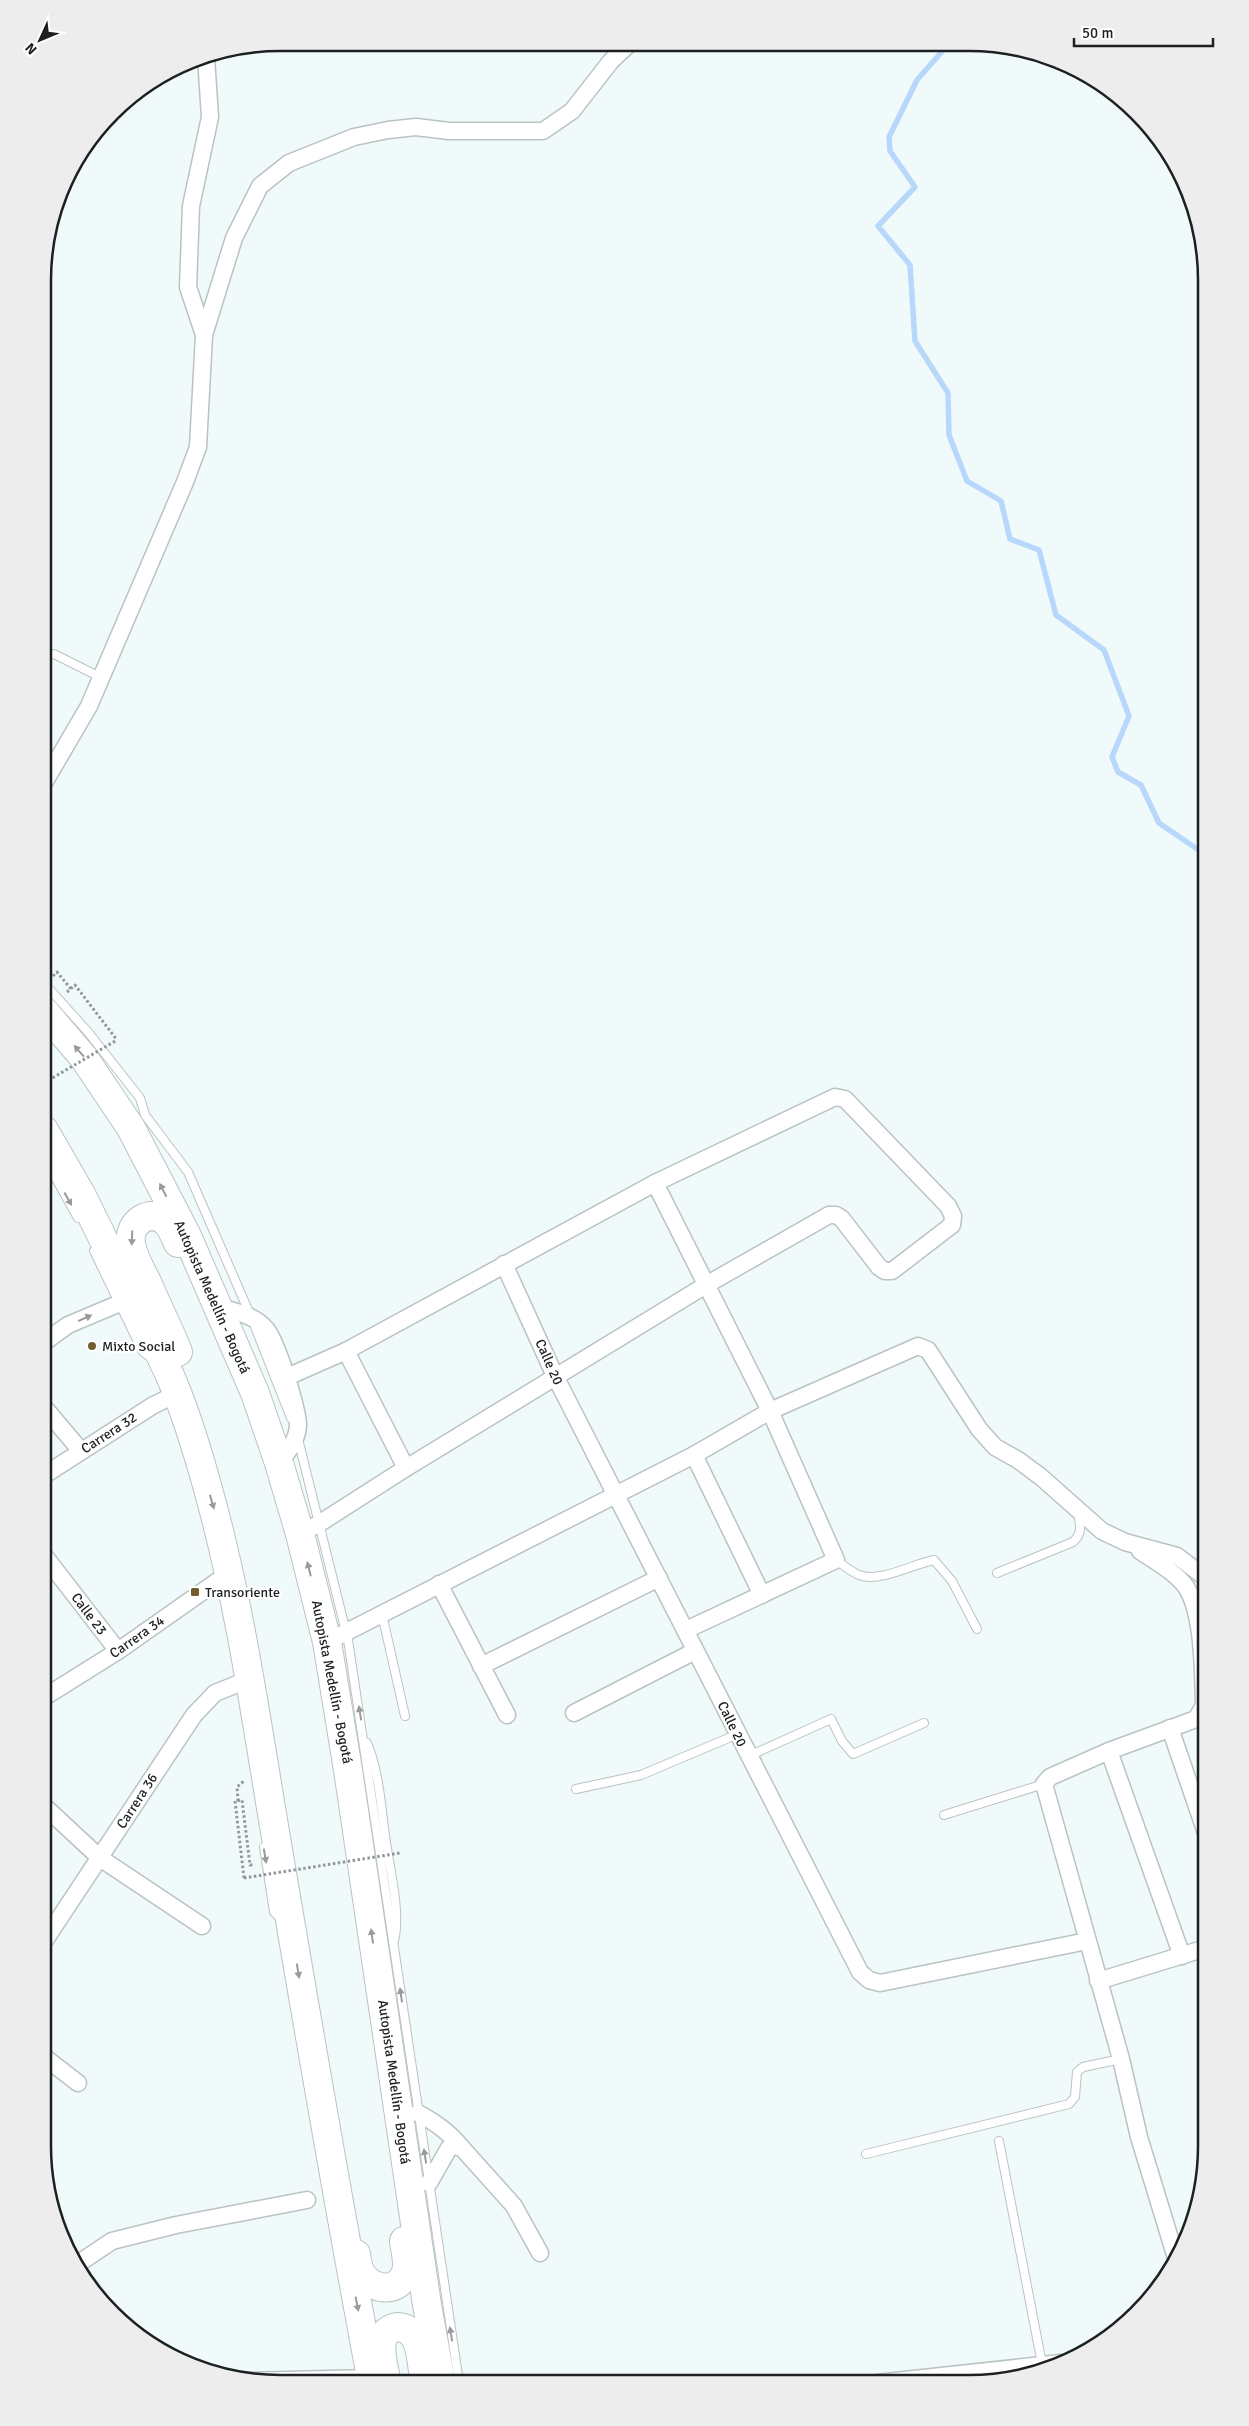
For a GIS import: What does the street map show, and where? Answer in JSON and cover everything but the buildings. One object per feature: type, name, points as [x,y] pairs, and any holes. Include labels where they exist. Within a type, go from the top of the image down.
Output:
[{"type":"highway","name":"Autopista Medellín - Bogotá","points":[[51,1019],[84,1058],[131,1128],[187,1236],[255,1393],[264,1424],[279,1463],[310,1529],[337,1637],[348,1770],[427,2304],[440,2375]]},
{"type":"highway","points":[[51,1157],[82,1196],[125,1301],[173,1382],[198,1455],[229,1573],[292,1932],[323,2125],[375,2375]]},
{"type":"highway","points":[[187,1422],[192,1399],[190,1383],[131,1245],[130,1235],[133,1226],[147,1216],[157,1216],[171,1228],[239,1388],[249,1407],[264,1424]]},
{"type":"highway","points":[[323,2125],[340,2162],[358,2266],[362,2276],[371,2284],[381,2289],[390,2288],[400,2282],[405,2274],[407,2265],[376,2060],[375,2038],[381,1995]]},
{"type":"highway","points":[[377,2375],[383,2337],[388,2330],[400,2327],[410,2332],[418,2345],[424,2375]]},
{"type":"street","points":[[51,771],[89,706],[102,678],[185,482],[198,446],[204,335],[234,238],[260,186],[289,163],[354,137],[388,130],[416,127],[449,131],[543,131],[572,111],[617,51]]},
{"type":"street","points":[[611,61],[622,51]]},
{"type":"street","points":[[204,335],[188,287],[191,206],[210,117],[206,63]]},
{"type":"street","points":[[287,1378],[346,1351],[655,1183],[784,1120],[840,1096],[845,1098],[948,1206],[953,1216],[952,1225],[892,1271],[885,1271],[879,1267],[842,1219],[836,1215],[829,1215],[706,1285],[555,1376],[310,1529]]},
{"type":"street","points":[[655,1183],[770,1411],[836,1560],[686,1630]]},
{"type":"street","name":"Calle 20","points":[[504,1264],[555,1376],[860,1972],[869,1980],[880,1983],[1087,1940]]},
{"type":"street","points":[[51,1337],[68,1325],[125,1301]]},
{"type":"street","points":[[218,1307],[241,1312],[266,1328],[287,1378],[298,1427],[292,1447],[279,1463]]},
{"type":"street","points":[[337,1637],[694,1455],[770,1411],[918,1346],[923,1346],[928,1350],[986,1439],[1041,1477],[1102,1532],[1125,1542],[1177,1556],[1198,1572]]},
{"type":"street","points":[[346,1351],[406,1468]]},
{"type":"street","name":"Carrera 32","points":[[51,1471],[152,1406],[173,1382]]},
{"type":"street","points":[[51,1415],[81,1451]]},
{"type":"street","points":[[694,1455],[762,1595]]},
{"type":"street","points":[[1125,1542],[1171,1572],[1184,1584],[1191,1597],[1198,1627]]},
{"type":"street","name":"Calle 23","points":[[51,1564],[118,1651]]},
{"type":"street","name":"Carrera 34","points":[[51,1693],[118,1651],[229,1573]]},
{"type":"street","points":[[481,1666],[659,1578]]},
{"type":"street","points":[[439,1584],[507,1715]]},
{"type":"street","points":[[574,1713],[696,1651]]},
{"type":"street","name":"Carrera 36","points":[[51,1931],[194,1715],[215,1693],[249,1693]]},
{"type":"street","points":[[1173,2249],[1139,2137],[1121,2059],[1044,1784],[1050,1777],[1108,1750],[1196,1719],[1198,1716]]},
{"type":"street","points":[[1170,1728],[1198,1810]]},
{"type":"street","points":[[1108,1750],[1182,1956]]},
{"type":"street","points":[[51,1812],[100,1858],[202,1926]]},
{"type":"street","points":[[1098,1981],[1198,1951]]},
{"type":"street","points":[[51,2062],[78,2083]]},
{"type":"street","points":[[418,2113],[438,2124],[452,2135],[514,2206],[540,2252]]},
{"type":"street","points":[[429,2182],[443,2155],[449,2148],[455,2146],[462,2148]]},
{"type":"street","points":[[82,2260],[112,2241],[176,2225],[307,2200]]},
{"type":"street","points":[[946,2375],[1036,2365]]},
{"type":"lane","points":[[51,654],[102,678]]},
{"type":"lane","points":[[51,991],[88,1032],[140,1098],[145,1115],[188,1172],[252,1319],[296,1432],[310,1529]]},
{"type":"lane","points":[[51,1161],[84,1228]]},
{"type":"lane","points":[[91,1244],[125,1301]]},
{"type":"lane","points":[[996,1573],[1073,1542],[1080,1536],[1081,1530],[1078,1510]]},
{"type":"lane","points":[[836,1560],[860,1575],[888,1575],[934,1560],[952,1582],[977,1629]]},
{"type":"lane","points":[[382,1614],[405,1716]]},
{"type":"lane","points":[[337,1637],[363,1734],[458,2375]]},
{"type":"lane","points":[[748,1756],[831,1718],[842,1741],[852,1754],[924,1723]]},
{"type":"lane","points":[[576,1789],[641,1776],[738,1734]]},
{"type":"lane","points":[[944,1815],[1044,1784]]},
{"type":"lane","points":[[262,1834],[274,1912],[292,1932]]},
{"type":"lane","points":[[866,2154],[1069,2104],[1075,2097],[1077,2072],[1083,2068],[1121,2059]]},
{"type":"lane","points":[[999,2141],[1042,2363]]},
{"type":"path","points":[[57,972],[71,989]]},
{"type":"path","points":[[51,1079],[117,1040],[76,985],[65,994]]},
{"type":"path","points":[[237,1787],[238,1801],[235,1801],[244,1878],[400,1853]]},
{"type":"path","points":[[238,1801],[242,1800],[250,1865]]},
{"type":"waterway","points":[[942,51],[917,80],[889,137],[890,151],[915,187],[878,226],[910,265],[915,341],[948,393],[949,435],[967,481],[1001,501],[1010,539],[1039,550],[1056,615],[1104,650],[1129,716],[1112,757],[1118,772],[1141,785],[1159,823],[1198,850]]},
{"type":"place","name":"Mixto Social","points":[[92,1346]]},
{"type":"place","name":"Transoriente","points":[[195,1592]]}]
